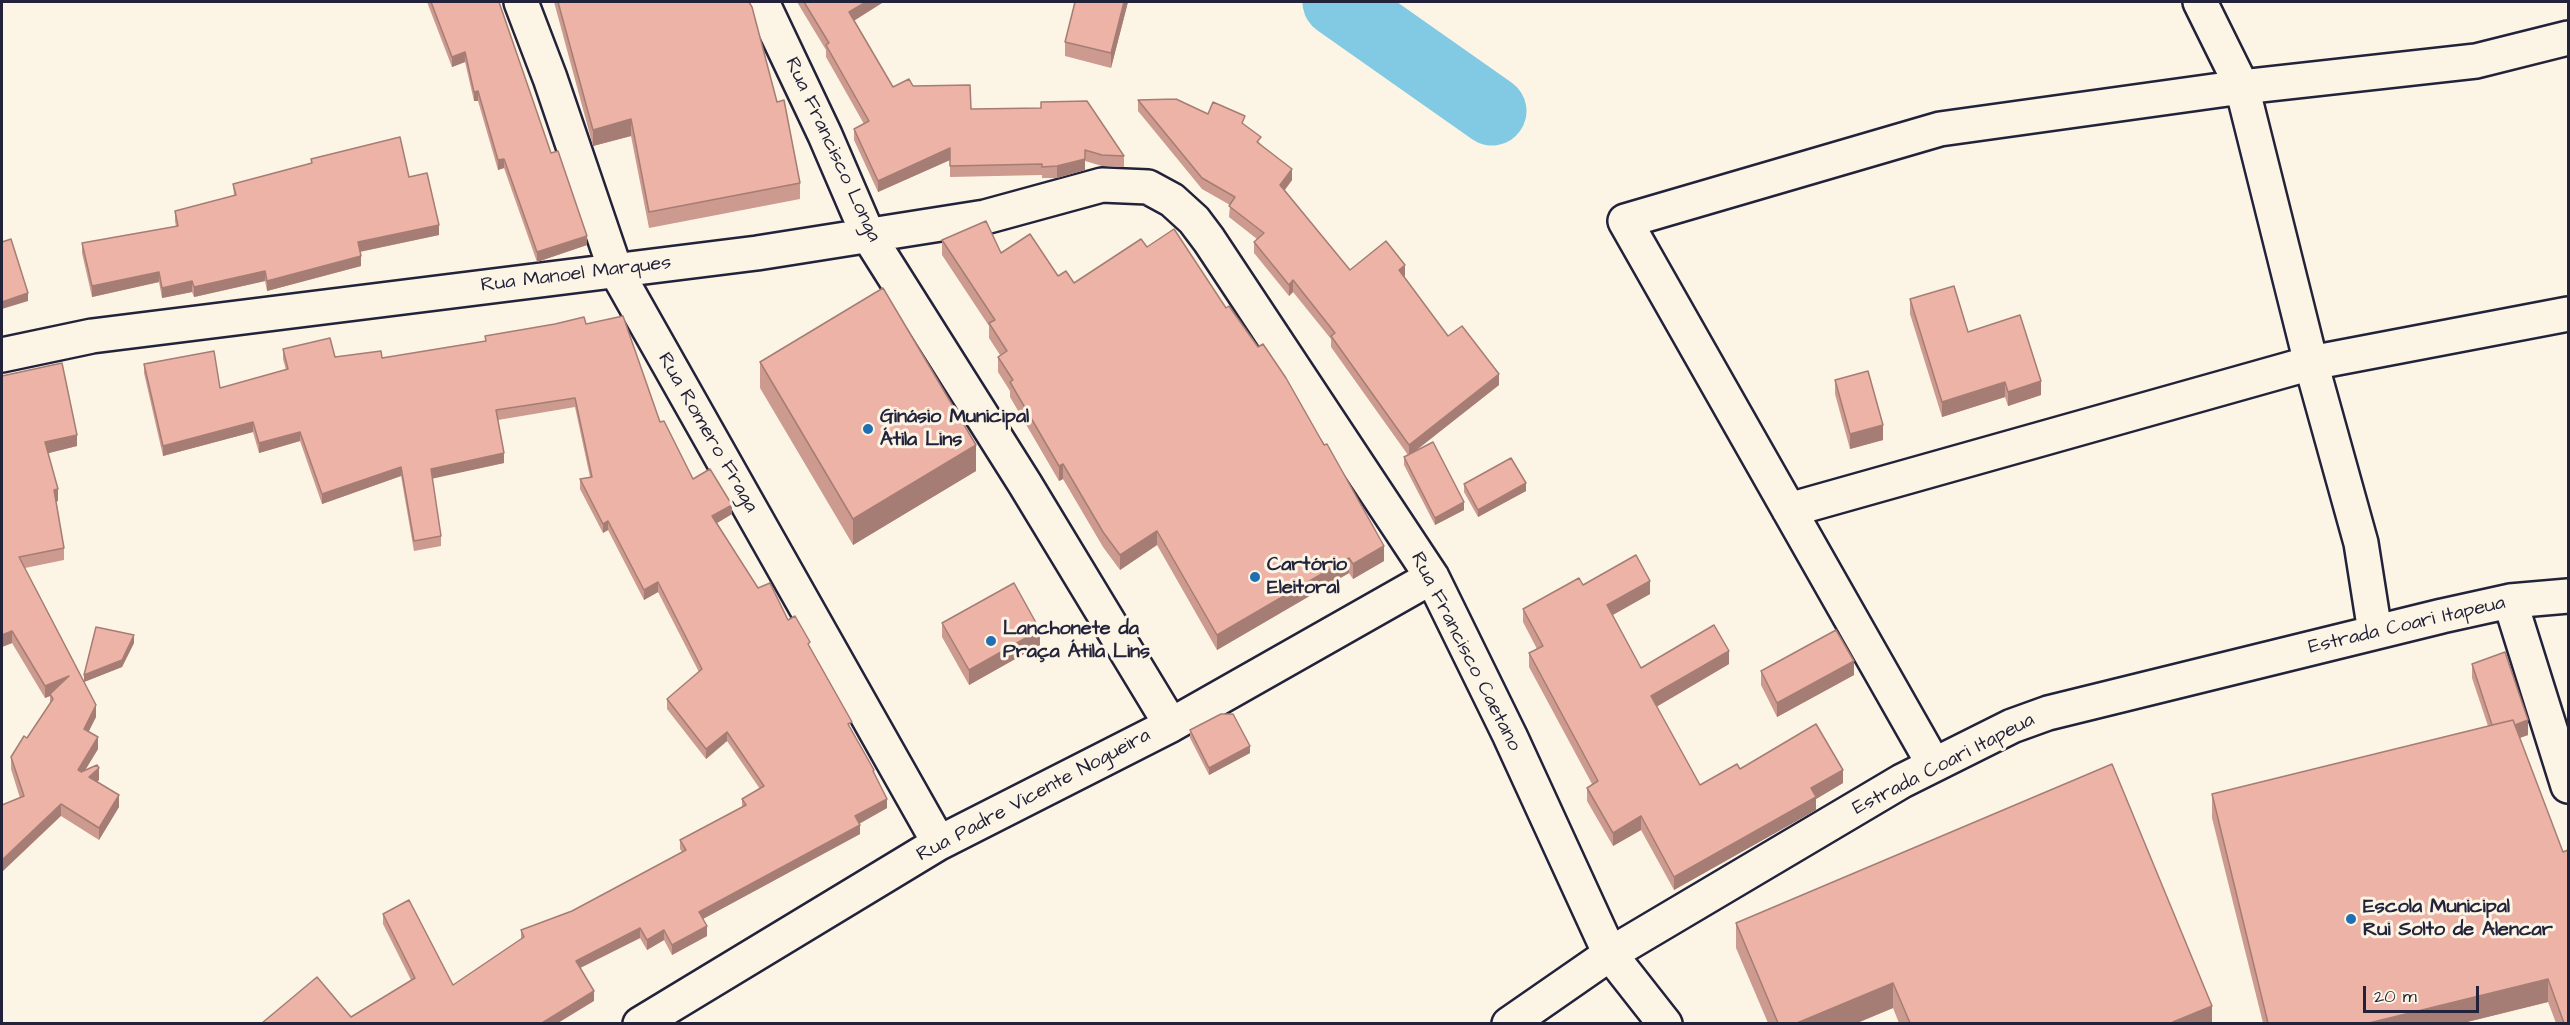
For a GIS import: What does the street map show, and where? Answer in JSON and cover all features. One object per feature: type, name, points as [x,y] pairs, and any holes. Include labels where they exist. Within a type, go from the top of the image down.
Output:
[{"type":"street","name":"Rua Romero Fraga","points":[[521,2],[550,78],[615,269],[939,843]]},
{"type":"street","name":"Rua Francisco Longa","points":[[762,2],[825,135],[868,235],[1025,484],[1171,725]]},
{"type":"street","points":[[2200,2],[2242,87],[2311,363],[2361,543],[2375,632]]},
{"type":"street","points":[[1934,765],[1625,221],[1940,129],[2242,87],[2476,61],[2568,38]]},
{"type":"street","name":"Rua Manoel Marques","points":[[2,356],[92,336],[757,253],[985,217],[1102,185],[1122,184],[1148,187]]},
{"type":"street","name":"Rua Francisco Caetano","points":[[1148,187],[1172,200],[1194,220],[1209,240],[1432,577],[1510,736],[1610,954],[1665,1023]]},
{"type":"street","points":[[1789,510],[2311,363],[2568,314]]},
{"type":"street","name":"Rua Padre Vicente Nogueira","points":[[640,1023],[939,843],[1171,725],[1432,577]]},
{"type":"street","name":"Estrada Coari Itapeua","points":[[1509,1023],[1610,954],[1902,781],[2012,726],[2048,713],[2375,632],[2510,601],[2568,596]]},
{"type":"street","points":[[2510,601],[2568,786]]},
{"type":"building","points":[[431,2],[499,2],[551,153],[558,151],[587,236],[537,252],[504,159],[498,160],[478,91],[474,92],[465,52],[452,57]]},
{"type":"building","points":[[558,2],[749,2],[777,102],[784,100],[800,183],[649,212],[631,119],[593,130]]},
{"type":"building","points":[[804,2],[866,2],[849,12],[893,87],[909,79],[913,86],[970,85],[971,109],[1041,108],[1041,102],[1087,101],[1124,156],[1102,155],[1085,150],[1085,159],[1057,166],[1042,167],[1042,164],[950,166],[950,148],[878,181],[854,129],[869,121],[826,45],[829,43]]},
{"type":"building","points":[[1075,2],[1124,2],[1111,53],[1065,42]]},
{"type":"building","points":[[1176,99],[1208,114],[1213,102],[1245,116],[1242,123],[1261,137],[1257,142],[1292,169],[1280,185],[1350,270],[1386,241],[1405,265],[1399,270],[1448,336],[1462,326],[1499,374],[1409,445],[1331,336],[1335,333],[1293,280],[1289,285],[1254,242],[1264,233],[1229,206],[1235,197],[1202,178],[1138,100]]},
{"type":"building","points":[[400,137],[409,177],[427,173],[439,225],[358,242],[361,256],[267,281],[265,271],[194,287],[192,281],[162,288],[159,272],[92,286],[82,243],[178,226],[175,211],[236,195],[233,184],[312,163],[311,159]]},
{"type":"building","points":[[986,221],[1001,253],[1030,234],[1058,276],[1066,271],[1074,283],[1141,239],[1147,247],[1174,229],[1226,308],[1229,306],[1258,347],[1263,344],[1286,378],[1324,445],[1327,444],[1384,546],[1353,564],[1349,558],[1217,635],[1157,531],[1120,555],[1103,532],[1063,464],[1059,466],[1010,382],[1013,380],[998,357],[1007,351],[989,323],[995,320],[942,240]]},
{"type":"building","points":[[11,239],[28,293],[2,302],[2,242]]},
{"type":"building","points":[[1954,286],[1968,332],[2020,315],[2041,381],[2008,392],[2005,382],[1942,402],[1910,299]]},
{"type":"building","name":"Ginásio Municipal Átila Lins","points":[[883,288],[976,445],[853,519],[760,362]]},
{"type":"building","points":[[623,316],[660,422],[664,421],[693,479],[710,469],[732,505],[712,516],[758,588],[770,583],[788,620],[795,616],[810,642],[808,644],[852,722],[848,724],[874,770],[887,799],[855,816],[860,825],[699,912],[707,926],[672,945],[664,930],[647,940],[640,928],[576,961],[594,991],[542,1023],[262,1023],[317,977],[351,1017],[415,978],[383,914],[409,900],[453,985],[524,937],[521,930],[572,911],[686,850],[680,840],[746,805],[742,799],[764,786],[727,732],[706,749],[667,699],[702,669],[658,582],[644,590],[608,521],[603,524],[580,479],[592,477],[575,398],[496,410],[504,453],[431,469],[441,536],[414,541],[401,467],[322,494],[300,432],[259,443],[253,422],[163,446],[144,364],[214,351],[220,388],[288,369],[283,349],[330,338],[335,357],[381,351],[382,358],[486,341],[485,336],[584,317],[586,324]]},
{"type":"building","points":[[62,363],[77,435],[45,442],[58,489],[54,490],[64,548],[19,557],[96,705],[84,729],[98,737],[78,770],[81,772],[97,765],[99,768],[89,777],[119,795],[99,828],[61,804],[2,860],[2,805],[24,796],[11,757],[24,736],[27,738],[53,699],[50,694],[69,676],[45,686],[12,631],[2,635],[2,376]]},
{"type":"building","points":[[1868,371],[1883,425],[1850,434],[1835,380]]},
{"type":"building","points":[[1433,442],[1464,502],[1435,518],[1404,457]]},
{"type":"building","points":[[1511,458],[1526,483],[1478,510],[1464,484]]},
{"type":"building","points":[[1636,555],[1650,581],[1607,605],[1641,668],[1714,625],[1729,651],[1651,696],[1700,785],[1737,764],[1740,769],[1816,724],[1843,770],[1811,788],[1816,797],[1674,877],[1641,816],[1613,833],[1587,788],[1598,781],[1529,653],[1543,646],[1523,609],[1579,578],[1583,585]]},
{"type":"building","name":"Lanchonete da Praça Átila Lins","points":[[1014,583],[1040,630],[969,670],[942,623]]},
{"type":"building","points":[[96,627],[134,635],[122,660],[84,675]]},
{"type":"building","points":[[1836,630],[1854,661],[1777,703],[1761,671]]},
{"type":"building","points":[[2505,652],[2528,720],[2515,725],[2513,720],[2492,725],[2472,664]]},
{"type":"building","points":[[1221,714],[1233,714],[1250,746],[1209,768],[1190,730]]},
{"type":"building","name":"Escola Municipal Rui Solto de Alencar","points":[[2513,720],[2563,852],[2568,850],[2568,1023],[2564,1023],[2548,979],[2369,1023],[2268,1023],[2212,794]]},
{"type":"building","points":[[2112,764],[2212,1006],[2174,1023],[1910,1023],[1893,983],[1797,1023],[1778,1023],[1736,923]]},
{"type":"waterway","points":[[1337,2],[1492,111]]},
{"type":"place","name":"Ginásio Municipal Átila Lins","points":[[868,429]]},
{"type":"place","name":"Cartório Eleitoral","points":[[1255,577]]},
{"type":"place","name":"Lanchonete da Praça Átila Lins","points":[[991,641]]},
{"type":"place","name":"Escola Municipal Rui Solto de Alencar","points":[[2351,919]]}]
